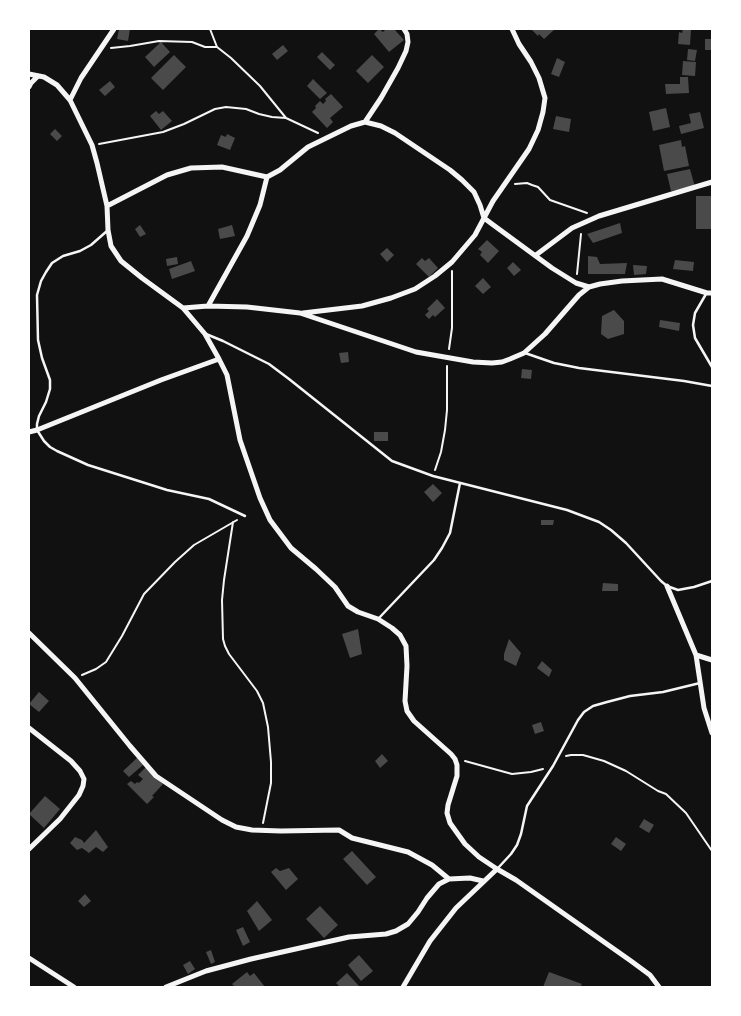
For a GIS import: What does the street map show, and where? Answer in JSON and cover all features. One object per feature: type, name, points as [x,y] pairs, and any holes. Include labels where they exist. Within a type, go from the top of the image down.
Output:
[{"type":"street","points":[[70,100],[81,78],[114,29]]},
{"type":"street","points":[[365,122],[382,98],[406,51],[408,42],[404,29]]},
{"type":"street","points":[[300,313],[362,306],[392,298],[415,289],[452,262],[475,235],[493,200],[529,148],[538,130],[543,112],[545,98],[539,78],[531,62],[518,44],[512,29]]},
{"type":"street","points":[[29,74],[44,77],[56,85],[70,100],[92,145],[107,206],[111,246],[121,260],[183,308],[205,334],[220,359],[227,375],[240,440],[260,498],[270,520],[291,548],[335,587],[348,606],[358,612],[378,619],[400,635],[406,646],[405,701],[407,711],[414,721],[455,759],[457,765],[457,776],[447,813],[450,823],[465,844],[479,856],[631,961],[650,975],[659,987]]},
{"type":"street","points":[[29,87],[38,76]]},
{"type":"street","points":[[107,206],[167,175],[191,168],[222,167],[267,177],[280,170],[308,147],[351,126],[365,122],[381,126],[394,133],[450,170],[474,192],[484,218],[552,268],[576,283],[590,288]]},
{"type":"street","points":[[208,306],[247,236],[260,205],[267,177]]},
{"type":"street","points":[[536,255],[572,228],[598,216],[712,182]]},
{"type":"street","points":[[183,308],[208,306],[247,307],[300,313],[416,352],[473,362],[492,363],[502,362],[524,352],[545,334],[579,295],[600,284],[622,280],[662,279],[709,293]]},
{"type":"street","points":[[29,432],[220,359]]},
{"type":"street","points":[[666,586],[696,655],[704,708],[712,733]]},
{"type":"street","points":[[29,634],[75,678],[156,776],[222,820],[236,827],[261,831],[339,830],[352,838],[408,852],[432,865],[450,879]]},
{"type":"street","points":[[696,655],[712,660]]},
{"type":"street","points":[[29,728],[80,770],[84,779],[79,795],[60,819],[29,849]]},
{"type":"street","points":[[403,987],[430,942],[456,908],[497,869]]},
{"type":"street","points":[[166,987],[206,971],[251,959],[349,937],[386,934],[396,931],[408,924],[439,884],[450,879],[470,878],[484,881]]},
{"type":"street","points":[[29,958],[74,987]]},
{"type":"lane","points":[[108,230],[91,245],[63,256],[52,263],[41,281],[37,296],[38,340],[50,380],[50,389],[37,424],[37,430],[50,447],[80,462],[167,490],[209,499],[245,516]]},
{"type":"lane","points":[[709,293],[695,314],[693,325],[696,338],[712,367]]},
{"type":"lane","points":[[205,334],[224,341],[269,364],[392,461],[433,476],[567,510],[599,522],[626,543],[666,586],[678,590],[712,581]]},
{"type":"lane","points":[[524,352],[554,363],[579,368],[712,386]]},
{"type":"lane","points":[[378,619],[434,560],[442,548],[450,533],[460,482]]},
{"type":"lane","points":[[497,869],[517,845],[527,806],[584,712],[593,706],[630,696],[663,692],[700,683]]},
{"type":"path","points":[[210,29],[217,47],[260,86],[286,118]]},
{"type":"path","points":[[102,49],[159,41],[192,42],[205,47],[217,47]]},
{"type":"path","points":[[92,145],[163,132],[216,109],[226,107],[246,109],[272,118],[286,118],[329,136]]},
{"type":"path","points":[[505,184],[532,185],[555,203],[588,213],[591,219]]},
{"type":"path","points":[[576,283],[580,238],[584,222]]},
{"type":"path","points":[[433,476],[441,452],[447,410],[448,357],[452,328],[452,262]]},
{"type":"path","points":[[75,678],[96,669],[106,662],[144,594],[174,562],[194,545],[245,516]]},
{"type":"path","points":[[233,522],[222,600],[223,639],[229,654],[257,691],[263,703],[268,727],[271,762],[270,783],[261,831]]},
{"type":"path","points":[[455,759],[512,774],[531,772],[553,766],[567,755],[583,755],[604,761],[626,771],[666,794],[686,813],[712,851]]},
{"type":"building","points":[[119,29],[130,29],[128,41],[117,39]]},
{"type":"building","points":[[379,29],[383,32],[386,29],[394,29],[404,40],[389,52],[374,34]]},
{"type":"building","points":[[531,29],[555,29],[544,39]]},
{"type":"building","points":[[683,29],[691,30],[690,45],[678,44],[679,32],[682,33]]},
{"type":"building","points":[[705,39],[712,39],[712,50],[705,50]]},
{"type":"building","points":[[161,42],[170,52],[154,67],[145,57]]},
{"type":"building","points":[[283,45],[288,51],[277,60],[272,54]]},
{"type":"building","points":[[688,49],[697,50],[695,61],[687,60]]},
{"type":"building","points":[[322,52],[335,65],[330,70],[317,57]]},
{"type":"building","points":[[174,55],[186,67],[163,90],[151,78]]},
{"type":"building","points":[[372,55],[384,67],[368,83],[356,71]]},
{"type":"building","points":[[557,58],[565,62],[559,77],[551,74]]},
{"type":"building","points":[[683,61],[696,62],[695,76],[682,75]]},
{"type":"building","points":[[680,77],[688,77],[689,93],[666,94],[665,84],[680,84]]},
{"type":"building","points":[[313,79],[327,93],[320,99],[307,86]]},
{"type":"building","points":[[110,81],[115,87],[105,96],[99,90]]},
{"type":"building","points":[[331,94],[343,107],[330,118],[333,122],[327,128],[312,112],[320,101],[323,104],[326,101],[325,99]]},
{"type":"building","points":[[666,108],[670,127],[653,131],[649,112]]},
{"type":"building","points":[[156,111],[159,114],[163,111],[172,121],[161,130],[150,116]]},
{"type":"building","points":[[700,112],[704,128],[681,134],[679,126],[691,123],[689,114]]},
{"type":"building","points":[[556,116],[571,119],[569,132],[553,129]]},
{"type":"building","points":[[55,129],[62,136],[57,141],[50,134]]},
{"type":"building","points":[[227,134],[235,138],[230,150],[217,145],[221,135],[226,137]]},
{"type":"building","points":[[681,140],[682,147],[685,146],[689,166],[664,171],[659,145]]},
{"type":"building","points":[[690,169],[695,187],[671,191],[667,174]]},
{"type":"building","points":[[696,196],[712,196],[712,229],[696,229]]},
{"type":"building","points":[[620,223],[622,233],[593,243],[587,234]]},
{"type":"building","points":[[140,225],[146,234],[140,237],[135,229]]},
{"type":"building","points":[[232,225],[235,236],[220,239],[218,229]]},
{"type":"building","points":[[487,240],[499,251],[488,263],[480,255],[482,252],[478,249]]},
{"type":"building","points":[[387,248],[394,255],[387,262],[380,254]]},
{"type":"building","points":[[588,256],[597,257],[600,264],[627,263],[625,274],[588,274]]},
{"type":"building","points":[[177,257],[178,264],[167,266],[166,259]]},
{"type":"building","points":[[422,258],[425,261],[429,258],[438,268],[429,277],[416,264]]},
{"type":"building","points":[[675,260],[694,262],[693,271],[673,269]]},
{"type":"building","points":[[191,261],[195,271],[172,279],[169,269]]},
{"type":"building","points":[[513,262],[521,270],[514,276],[507,268]]},
{"type":"building","points":[[633,265],[647,266],[646,274],[634,275]]},
{"type":"building","points":[[483,278],[491,287],[483,294],[475,286]]},
{"type":"building","points":[[437,299],[445,308],[435,317],[433,315],[429,319],[425,315],[429,311],[427,309]]},
{"type":"building","points":[[614,310],[624,321],[624,334],[608,339],[601,334],[602,316]]},
{"type":"building","points":[[660,320],[680,323],[679,331],[659,327]]},
{"type":"building","points":[[348,352],[349,362],[341,363],[339,353]]},
{"type":"building","points":[[522,369],[532,370],[531,379],[521,378]]},
{"type":"building","points":[[374,432],[388,432],[388,441],[374,441]]},
{"type":"building","points":[[433,484],[442,493],[433,502],[424,492]]},
{"type":"building","points":[[541,520],[554,520],[553,525],[541,525]]},
{"type":"building","points":[[603,583],[618,584],[618,591],[602,591]]},
{"type":"building","points":[[358,629],[362,654],[350,658],[342,634]]},
{"type":"building","points":[[509,639],[521,653],[516,666],[504,660]]},
{"type":"building","points":[[542,661],[552,670],[549,677],[537,668]]},
{"type":"building","points":[[39,692],[49,701],[39,712],[29,704]]},
{"type":"building","points":[[541,722],[544,731],[535,734],[532,725]]},
{"type":"building","points":[[382,754],[388,761],[380,768],[375,761]]},
{"type":"building","points":[[137,758],[143,765],[129,777],[123,771]]},
{"type":"building","points":[[146,767],[163,784],[147,804],[127,784],[131,781],[135,784],[139,783],[143,779],[138,775]]},
{"type":"building","points":[[45,796],[60,809],[44,828],[29,814]]},
{"type":"building","points":[[644,819],[654,825],[649,833],[639,827]]},
{"type":"building","points":[[96,830],[108,847],[103,852],[96,847],[89,853],[82,848],[77,850],[70,843],[75,837],[84,843]]},
{"type":"building","points":[[616,837],[626,844],[621,851],[611,844]]},
{"type":"building","points":[[352,851],[376,877],[367,885],[343,859]]},
{"type":"building","points":[[276,868],[280,871],[289,868],[298,879],[286,890],[271,872]]},
{"type":"building","points":[[85,894],[91,901],[84,907],[78,901]]},
{"type":"building","points":[[257,901],[272,920],[259,931],[247,911]]},
{"type":"building","points":[[320,906],[338,925],[324,938],[306,919]]},
{"type":"building","points":[[243,927],[250,942],[243,946],[236,930]]},
{"type":"building","points":[[211,950],[215,962],[211,964],[206,952]]},
{"type":"building","points":[[359,955],[373,971],[361,981],[348,965]]},
{"type":"building","points":[[190,961],[195,969],[188,974],[183,965]]},
{"type":"building","points":[[247,972],[250,976],[254,973],[265,987],[235,987],[232,984]]},
{"type":"building","points":[[549,972],[582,984],[580,987],[543,987]]},
{"type":"building","points":[[347,973],[358,987],[340,987],[336,983]]}]
